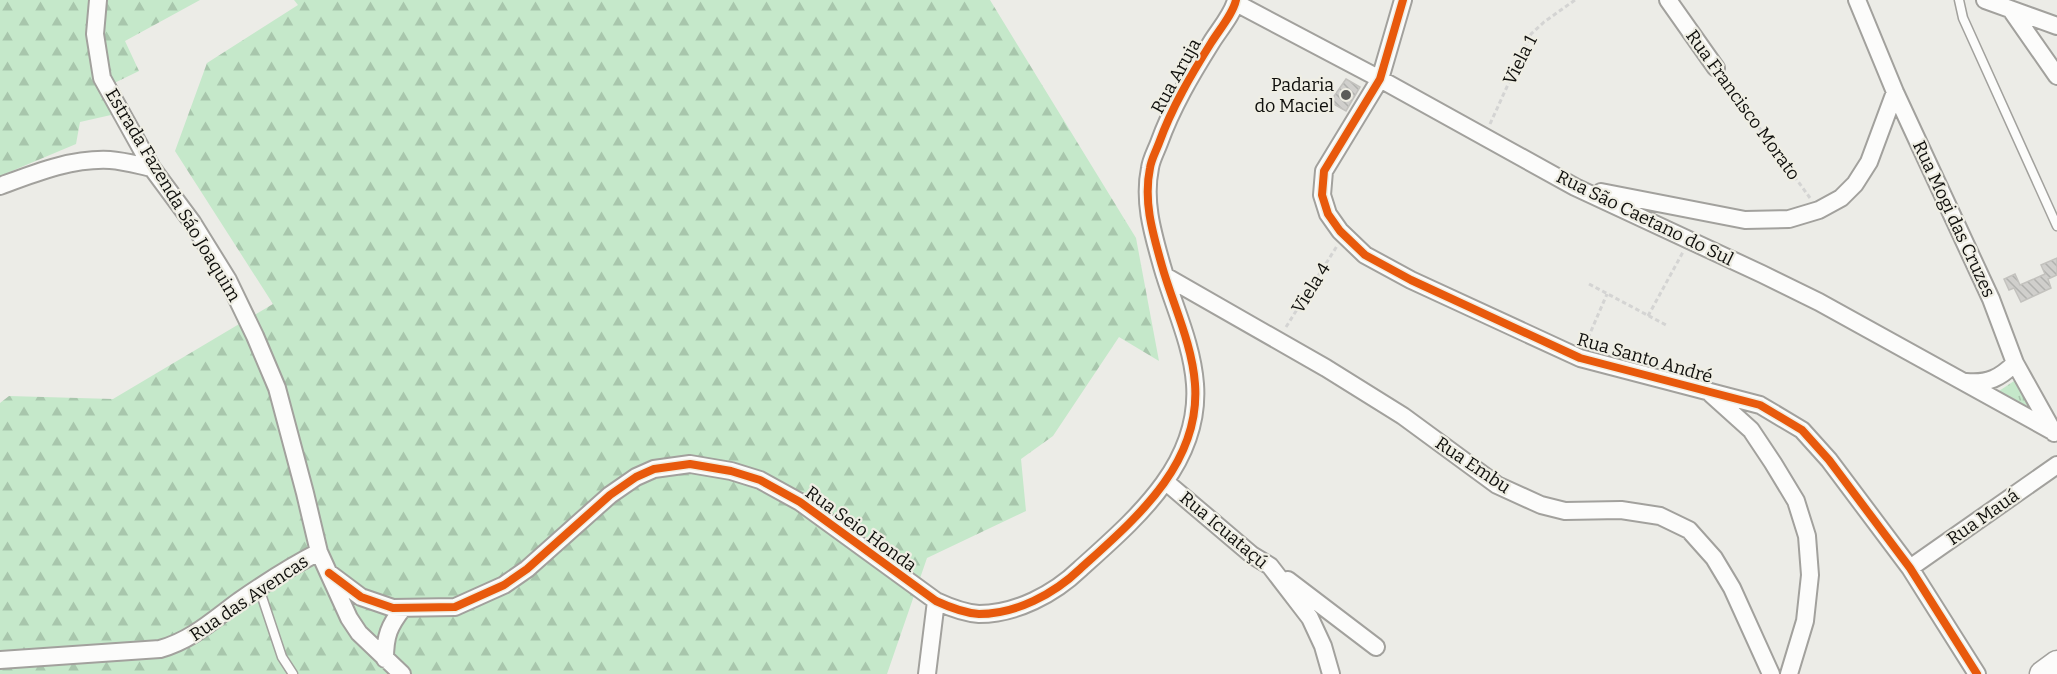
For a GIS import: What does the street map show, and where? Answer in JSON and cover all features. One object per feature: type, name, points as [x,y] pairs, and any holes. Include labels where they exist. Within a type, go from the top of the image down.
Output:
[{"type":"street","name":"Estrada Fazenda Sáo Joaquim","points":[[98,0],[95,34],[102,78],[152,168],[192,222],[228,280],[255,336],[276,388],[319,552],[345,610],[359,633],[402,674]]},
{"type":"street","name":"Rua Santo André","points":[[1403,0],[1380,79],[1324,171],[1322,195],[1329,213],[1344,235],[1365,255],[1411,280],[1580,358],[1760,405],[1802,430],[1829,460],[1910,568],[1977,674]]},
{"type":"street","name":"Rua Francisco Morato","points":[[1668,0],[1716,68]]},
{"type":"street","name":"Rua Mogi das Cruzes","points":[[1857,0],[1895,92],[1991,299],[2015,363],[2055,434]]},
{"type":"street","points":[[1985,0],[2057,26]]},
{"type":"street","name":"Rua São Caetano do Sul","points":[[1236,2],[1575,187],[1819,302],[2055,434]]},
{"type":"street","name":"Rua Aruja","points":[[1165,276],[1150,221],[1147,194],[1150,167],[1166,124],[1187,82],[1236,2]]},
{"type":"street","points":[[2011,10],[2057,76]]},
{"type":"street","points":[[1575,187],[1744,220],[1789,219],[1819,210],[1841,198],[1855,184],[1869,162],[1895,92]]},
{"type":"street","points":[[0,186],[38,172],[82,161],[110,160],[152,168]]},
{"type":"street","name":"Rua Embu","points":[[1165,276],[1278,340],[1403,416],[1497,485],[1541,505],[1565,512],[1621,510],[1660,516],[1689,530],[1713,558],[1732,588],[1771,674]]},
{"type":"street","name":"Rua Seio Honda","points":[[329,573],[361,597],[393,608],[455,607],[504,585],[527,570],[610,495],[636,477],[654,469],[690,464],[731,471],[760,480],[800,502],[936,601],[954,609],[978,614],[1014,609],[1071,578],[1137,518],[1166,482],[1183,453],[1193,415],[1195,384],[1187,341],[1165,276]]},
{"type":"street","points":[[1962,382],[1982,383],[1995,378],[2015,363]]},
{"type":"street","points":[[1708,391],[1752,430],[1796,501],[1807,536],[1810,575],[1805,621],[1789,674]]},
{"type":"street","name":"Rua Mauá","points":[[1910,568],[2057,465]]},
{"type":"street","name":"Rua Icuataçú","points":[[1166,482],[1252,555],[1270,566],[1310,618],[1323,646],[1331,674]]},
{"type":"street","name":"Rua das Avencas","points":[[0,660],[160,649],[177,644],[193,637],[293,565],[319,552]]},
{"type":"street","points":[[1270,566],[1376,647]]},
{"type":"street","points":[[927,674],[936,601]]},
{"type":"street","points":[[385,658],[385,640],[388,630],[403,608]]},
{"type":"street","points":[[2042,674],[2057,663]]},
{"type":"lane","points":[[1959,0],[1963,18],[2057,226]]},
{"type":"lane","points":[[259,588],[282,657],[293,674]]},
{"type":"path","points":[[1648,316],[1689,240]]},
{"type":"path","points":[[1589,284],[1666,325]]},
{"type":"path","points":[[1580,358],[1607,294]]},
{"type":"green space","points":[[0,0],[200,0],[125,41],[139,71],[104,88],[111,115],[80,122],[76,144],[0,176]]},
{"type":"green space","points":[[294,0],[990,0],[1136,238],[1159,361],[1119,337],[1053,436],[1021,459],[1026,511],[927,558],[887,674],[0,674],[0,403],[9,396],[113,399],[273,304],[175,151],[207,63],[298,5]]},
{"type":"green space","points":[[2014,381],[2029,407],[1999,391]]},
{"type":"building","name":"Padaria do Maciel","points":[[1346,79],[1360,87],[1346,111],[1330,102]]},
{"type":"building","points":[[2057,258],[2057,275],[2048,279],[2051,288],[2021,302],[2014,288],[2009,290],[2004,279],[2015,274],[2020,285],[2045,274],[2041,265]]},
{"type":"cycle path","points":[[329,573],[361,597],[393,608],[455,607],[504,585],[527,569],[610,495],[636,477],[654,469],[690,464],[731,471],[760,480],[800,502],[936,601],[962,611],[979,614],[1007,610],[1034,601],[1058,587],[1122,531],[1142,510],[1175,465],[1187,440],[1194,413],[1193,369],[1152,230],[1148,206],[1148,181],[1152,159],[1176,104],[1196,67],[1229,16],[1236,0]]},
{"type":"cycle path","points":[[1403,0],[1380,79],[1324,171],[1322,195],[1328,214],[1340,231],[1365,255],[1411,280],[1580,358],[1760,405],[1802,430],[1829,460],[1910,568],[1977,674]]},
{"type":"place","name":"Padaria do Maciel","points":[[1346,95]]}]
